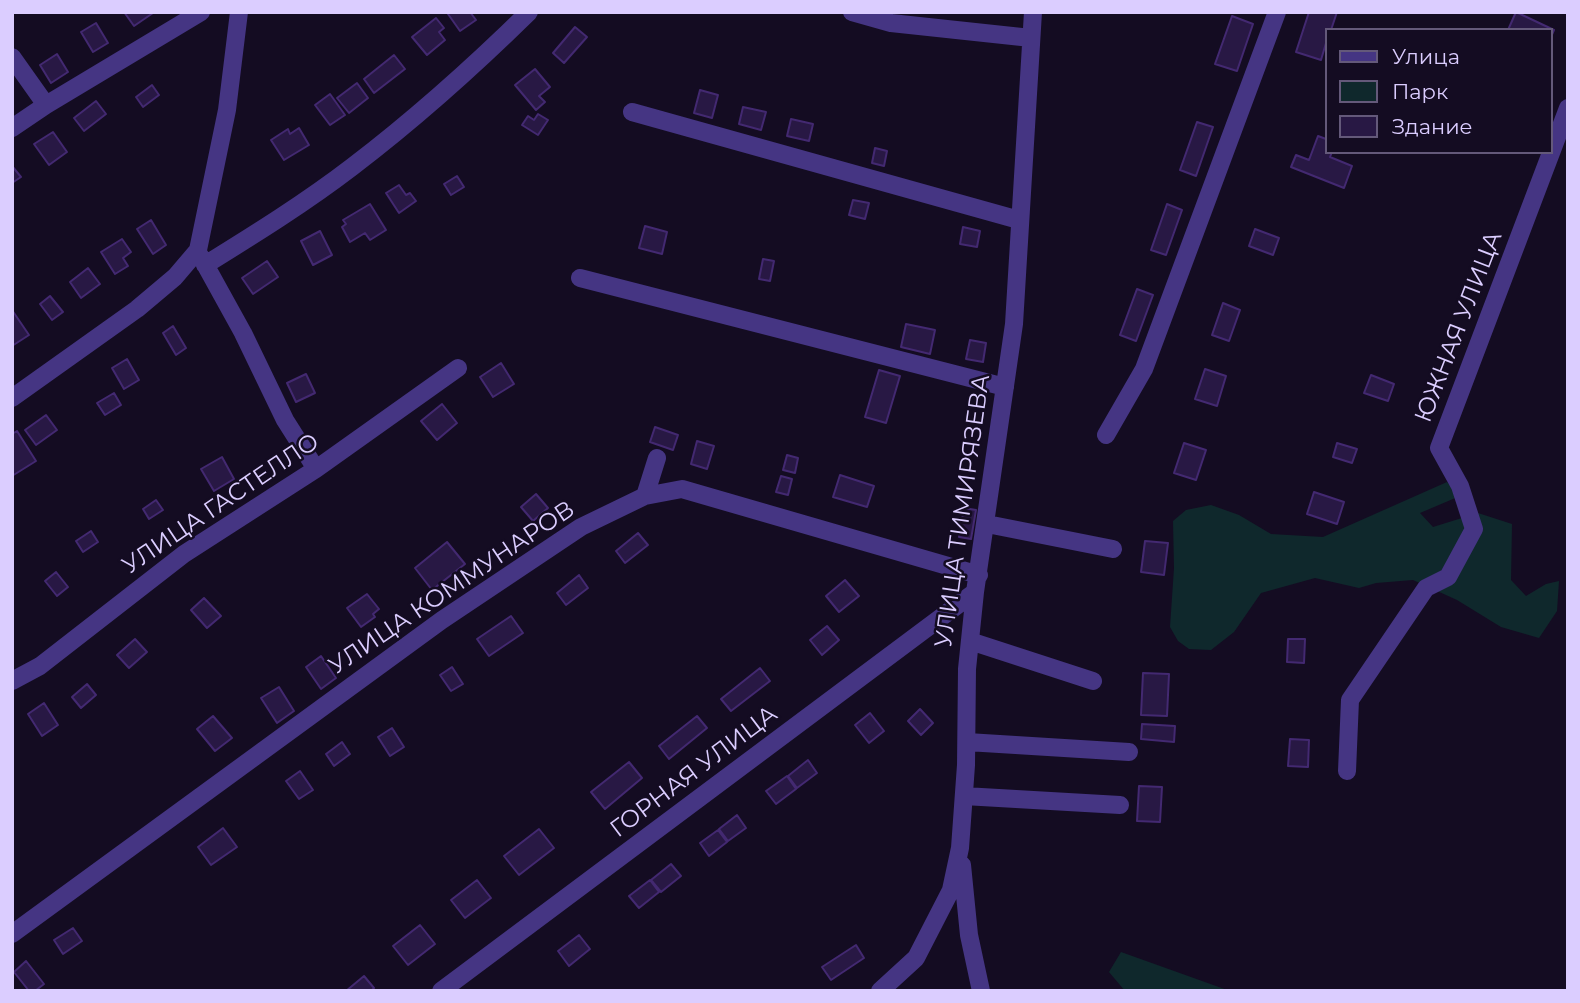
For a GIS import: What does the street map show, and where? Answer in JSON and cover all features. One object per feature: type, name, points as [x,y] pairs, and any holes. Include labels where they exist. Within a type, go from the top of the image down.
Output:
[{"type":"street","points":[[12,128],[201,12]]},
{"type":"street","points":[[239,12],[227,110],[202,258],[243,333],[285,420],[316,469]]},
{"type":"street","points":[[12,398],[137,309],[202,258],[280,218],[352,167],[467,74],[529,12]]},
{"type":"street","points":[[852,12],[891,23],[1031,38]]},
{"type":"street","name":"УЛИЦА ТИМИРЯЗЕВА","points":[[880,991],[916,958],[951,890],[960,848],[967,742],[967,669],[1014,324],[1033,12]]},
{"type":"street","points":[[1106,435],[1144,369],[1277,12]]},
{"type":"street","points":[[12,57],[46,105]]},
{"type":"street","name":"ЮЖНАЯ УЛИЦА","points":[[1552,150],[1568,108]]},
{"type":"street","points":[[632,112],[1019,220]]},
{"type":"street","name":"ЮЖНАЯ УЛИЦА","points":[[1347,771],[1350,700],[1426,588],[1448,577],[1474,529],[1460,486],[1439,448],[1551,154]]},
{"type":"street","points":[[580,278],[1005,387]]},
{"type":"street","name":"УЛИЦА ГАСТЕЛЛО","points":[[12,681],[40,666],[184,554],[316,469],[458,368]]},
{"type":"street","points":[[645,496],[657,458]]},
{"type":"street","name":"УЛИЦА КОММУНАРОВ","points":[[12,934],[442,620],[581,527],[645,496],[682,489],[977,583]]},
{"type":"street","points":[[987,524],[1113,549]]},
{"type":"street","name":"ГОРНАЯ УЛИЦА","points":[[441,991],[977,583]]},
{"type":"street","points":[[970,641],[1093,681]]},
{"type":"street","points":[[967,742],[1129,752]]},
{"type":"street","points":[[964,796],[1120,805]]},
{"type":"street","points":[[960,848],[969,935],[981,991]]},
{"type":"green space","points":[[1447,482],[1460,496],[1420,513],[1433,527],[1478,513],[1512,524],[1511,580],[1526,596],[1546,584],[1559,581],[1557,611],[1539,638],[1501,627],[1457,600],[1413,580],[1376,583],[1359,588],[1315,578],[1261,593],[1234,632],[1211,650],[1189,649],[1178,641],[1170,627],[1174,568],[1173,521],[1186,510],[1211,505],[1239,515],[1271,534],[1323,537]]},
{"type":"green space","points":[[1121,952],[1230,991],[1125,991],[1109,972]]},
{"type":"building","points":[[124,12],[153,12],[153,13],[134,26]]},
{"type":"building","points":[[470,12],[476,20],[460,31],[448,14]]},
{"type":"building","points":[[1309,12],[1337,12],[1332,28],[1324,28],[1321,60],[1296,52]]},
{"type":"building","points":[[1516,12],[1550,28],[1509,28]]},
{"type":"building","points":[[1232,16],[1253,24],[1237,71],[1215,64]]},
{"type":"building","points":[[436,18],[444,28],[439,32],[445,40],[427,55],[412,37]]},
{"type":"building","points":[[96,23],[108,43],[93,52],[81,32]]},
{"type":"building","points":[[575,27],[587,37],[564,63],[553,53]]},
{"type":"building","points":[[57,54],[68,72],[51,83],[40,65]]},
{"type":"building","points":[[394,55],[405,69],[374,93],[364,79]]},
{"type":"building","points":[[535,69],[550,87],[539,96],[545,102],[536,110],[515,85]]},
{"type":"building","points":[[357,83],[368,98],[349,113],[337,98]]},
{"type":"building","points":[[152,85],[159,95],[143,107],[136,97]]},
{"type":"building","points":[[700,90],[718,95],[712,118],[694,113]]},
{"type":"building","points":[[330,94],[345,115],[330,125],[315,105]]},
{"type":"building","points":[[96,101],[106,114],[84,131],[74,118]]},
{"type":"building","points":[[743,107],[766,112],[761,130],[739,124]]},
{"type":"building","points":[[538,114],[548,120],[538,135],[522,125],[528,116],[534,120]]},
{"type":"building","points":[[791,119],[813,124],[809,141],[787,136]]},
{"type":"building","points":[[1197,122],[1213,127],[1196,176],[1180,170]]},
{"type":"building","points":[[299,128],[309,145],[284,160],[271,140],[288,129],[290,134]]},
{"type":"building","points":[[53,132],[67,152],[49,165],[34,144]]},
{"type":"building","points":[[1318,136],[1324,138],[1324,154],[1331,154],[1330,157],[1352,166],[1344,188],[1291,167],[1296,155],[1309,160]]},
{"type":"building","points":[[875,148],[887,151],[884,166],[872,163]]},
{"type":"building","points":[[12,166],[21,177],[12,183]]},
{"type":"building","points":[[457,176],[464,187],[451,195],[444,184]]},
{"type":"building","points":[[399,185],[406,195],[410,193],[416,201],[399,213],[386,193]]},
{"type":"building","points":[[853,200],[869,203],[865,219],[849,215]]},
{"type":"building","points":[[370,204],[386,230],[370,240],[365,233],[350,242],[342,227],[346,224],[343,220]]},
{"type":"building","points":[[1167,204],[1182,210],[1166,255],[1151,250]]},
{"type":"building","points":[[151,220],[166,245],[153,254],[137,229]]},
{"type":"building","points":[[645,226],[667,232],[662,254],[639,248]]},
{"type":"building","points":[[963,227],[980,231],[977,247],[960,244]]},
{"type":"building","points":[[1255,229],[1279,238],[1273,255],[1249,246]]},
{"type":"building","points":[[320,231],[332,255],[313,265],[301,241]]},
{"type":"building","points":[[122,239],[131,252],[123,258],[128,266],[115,274],[101,252]]},
{"type":"building","points":[[763,259],[774,261],[770,281],[759,279]]},
{"type":"building","points":[[267,261],[278,277],[253,294],[242,278]]},
{"type":"building","points":[[88,268],[100,284],[81,298],[70,282]]},
{"type":"building","points":[[1137,289],[1153,295],[1136,341],[1120,335]]},
{"type":"building","points":[[50,296],[63,312],[52,320],[40,304]]},
{"type":"building","points":[[1223,303],[1240,310],[1229,341],[1212,335]]},
{"type":"building","points":[[12,310],[29,335],[12,346]]},
{"type":"building","points":[[906,324],[935,330],[930,354],[901,347]]},
{"type":"building","points":[[173,326],[186,348],[176,355],[163,333]]},
{"type":"building","points":[[970,340],[986,343],[983,362],[966,359]]},
{"type":"building","points":[[127,359],[139,380],[124,389],[112,368]]},
{"type":"building","points":[[501,363],[514,384],[493,397],[480,377]]},
{"type":"building","points":[[1205,369],[1226,376],[1217,406],[1195,399]]},
{"type":"building","points":[[879,370],[900,376],[886,423],[865,417]]},
{"type":"building","points":[[306,374],[315,393],[296,402],[287,383]]},
{"type":"building","points":[[1371,375],[1394,384],[1388,401],[1364,393]]},
{"type":"building","points":[[114,393],[121,405],[105,415],[97,403]]},
{"type":"building","points":[[442,404],[457,423],[437,440],[421,421]]},
{"type":"building","points":[[46,415],[57,430],[36,445],[25,430]]},
{"type":"building","points":[[655,427],[678,435],[673,450],[650,442]]},
{"type":"building","points":[[17,431],[36,461],[12,476],[12,434]]},
{"type":"building","points":[[697,441],[714,446],[707,469],[691,464]]},
{"type":"building","points":[[1184,443],[1206,450],[1196,480],[1174,473]]},
{"type":"building","points":[[1337,443],[1357,449],[1352,463],[1333,457]]},
{"type":"building","points":[[787,455],[798,458],[795,473],[783,470]]},
{"type":"building","points":[[222,457],[234,479],[214,491],[201,469]]},
{"type":"building","points":[[840,475],[874,486],[867,507],[833,497]]},
{"type":"building","points":[[781,476],[792,479],[788,495],[776,492]]},
{"type":"building","points":[[1314,492],[1344,502],[1337,524],[1307,514]]},
{"type":"building","points":[[536,494],[548,508],[533,521],[521,507]]},
{"type":"building","points":[[156,500],[163,510],[149,519],[143,509]]},
{"type":"building","points":[[964,508],[976,510],[971,539],[959,537]]},
{"type":"building","points":[[91,531],[98,542],[83,552],[76,541]]},
{"type":"building","points":[[638,533],[648,545],[625,563],[616,551]]},
{"type":"building","points":[[1145,541],[1168,543],[1164,575],[1141,572]]},
{"type":"building","points":[[447,542],[465,564],[432,590],[415,568]]},
{"type":"building","points":[[56,572],[68,587],[57,596],[45,581]]},
{"type":"building","points":[[579,575],[588,588],[566,605],[557,593]]},
{"type":"building","points":[[845,580],[859,596],[839,612],[826,596]]},
{"type":"building","points":[[367,594],[379,609],[373,614],[375,617],[361,627],[347,608]]},
{"type":"building","points":[[204,598],[221,616],[207,628],[191,610]]},
{"type":"building","points":[[511,616],[523,633],[489,656],[477,639]]},
{"type":"building","points":[[827,626],[839,640],[822,655],[810,640]]},
{"type":"building","points":[[135,639],[147,652],[129,668],[117,655]]},
{"type":"building","points":[[1288,639],[1305,639],[1304,663],[1287,662]]},
{"type":"building","points":[[321,656],[336,678],[321,689],[306,667]]},
{"type":"building","points":[[452,667],[463,684],[451,691],[440,675]]},
{"type":"building","points":[[760,668],[770,681],[731,711],[721,699]]},
{"type":"building","points":[[1143,673],[1169,674],[1167,716],[1141,715]]},
{"type":"building","points":[[87,684],[96,695],[81,708],[72,697]]},
{"type":"building","points":[[279,687],[294,711],[277,723],[261,698]]},
{"type":"building","points":[[44,703],[58,725],[42,736],[28,714]]},
{"type":"building","points":[[920,709],[933,723],[921,735],[908,721]]},
{"type":"building","points":[[870,713],[884,731],[869,743],[855,725]]},
{"type":"building","points":[[213,716],[232,738],[215,751],[197,729]]},
{"type":"building","points":[[697,716],[707,728],[669,759],[659,746]]},
{"type":"building","points":[[1142,724],[1175,726],[1174,742],[1141,739]]},
{"type":"building","points":[[392,728],[404,747],[390,756],[378,737]]},
{"type":"building","points":[[1290,739],[1309,740],[1308,767],[1288,766]]},
{"type":"building","points":[[342,742],[350,754],[334,766],[326,754]]},
{"type":"building","points":[[808,760],[817,773],[797,788],[788,776]]},
{"type":"building","points":[[629,762],[642,778],[605,809],[591,792]]},
{"type":"building","points":[[300,771],[313,790],[299,799],[286,781]]},
{"type":"building","points":[[787,776],[796,789],[776,804],[766,791]]},
{"type":"building","points":[[1139,786],[1162,787],[1160,822],[1137,821]]},
{"type":"building","points":[[737,815],[746,828],[728,841],[719,829]]},
{"type":"building","points":[[223,828],[237,847],[211,865],[198,847]]},
{"type":"building","points":[[539,829],[554,848],[519,875],[504,856]]},
{"type":"building","points":[[718,830],[727,842],[709,856],[700,843]]},
{"type":"building","points":[[671,864],[681,876],[661,892],[651,880]]},
{"type":"building","points":[[477,880],[491,898],[465,918],[451,900]]},
{"type":"building","points":[[650,880],[659,892],[639,908],[629,896]]},
{"type":"building","points":[[420,925],[435,944],[408,965],[393,946]]},
{"type":"building","points":[[73,928],[82,941],[63,954],[54,940]]},
{"type":"building","points":[[579,935],[590,949],[569,966],[558,951]]},
{"type":"building","points":[[856,945],[864,958],[831,980],[822,967]]},
{"type":"building","points":[[26,961],[44,984],[35,991],[29,991],[14,972]]},
{"type":"building","points":[[364,976],[374,988],[371,991],[346,991]]}]
